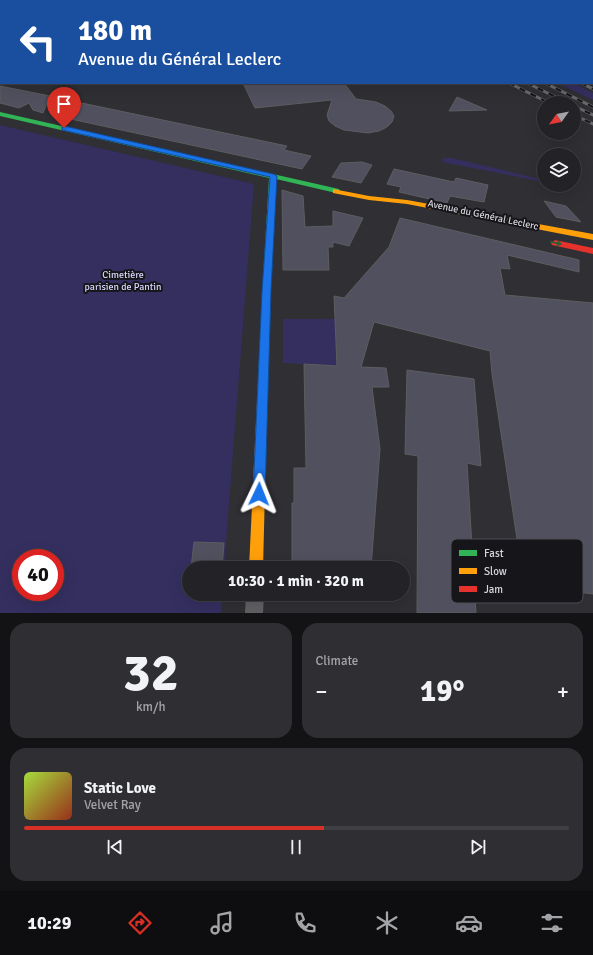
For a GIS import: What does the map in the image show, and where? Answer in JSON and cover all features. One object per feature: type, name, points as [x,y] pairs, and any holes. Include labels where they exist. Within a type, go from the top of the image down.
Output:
[{"type":"main road","name":"Avenue du Général Leclerc","points":[[0,114],[369,198],[407,202],[593,237]]},
{"type":"main road","points":[[256,561],[266,291],[273,176]]},
{"type":"main road","name":"Avenue du Général Leclerc","points":[[369,198],[396,208],[462,222]]},
{"type":"main road","name":"Avenue du Général Leclerc","points":[[547,241],[593,251]]},
{"type":"street","points":[[254,601],[254,613]]},
{"type":"green space","points":[[559,84],[576,84],[593,93],[593,100]]},
{"type":"green space","name":"Cimetière parisien de Pantin","points":[[0,125],[254,184],[225,561],[182,561],[182,601],[222,601],[221,613],[0,613]]},
{"type":"green space","points":[[443,158],[452,158],[537,178],[537,181],[447,163],[442,161]]},
{"type":"green space","points":[[283,319],[335,319],[337,366],[283,363]]},
{"type":"building","points":[[243,84],[345,84],[356,99],[376,102],[385,106],[394,116],[392,122],[387,127],[379,131],[368,133],[344,130],[335,126],[329,121],[327,115],[332,100],[255,108]]},
{"type":"building","points":[[0,86],[50,96],[43,113],[33,110],[29,103],[19,108],[0,103]]},
{"type":"building","points":[[457,97],[487,110],[449,111]]},
{"type":"building","points":[[72,101],[287,146],[284,150],[311,156],[302,169],[52,115]]},
{"type":"building","points":[[362,162],[372,165],[361,183],[332,177],[341,163]]},
{"type":"building","points":[[394,169],[454,182],[456,178],[488,185],[484,202],[450,196],[447,203],[399,192],[401,187],[387,184]]},
{"type":"building","points":[[282,190],[303,196],[305,227],[333,226],[333,211],[363,218],[349,246],[333,242],[333,247],[328,247],[329,270],[283,270]]},
{"type":"building","points":[[544,201],[566,206],[581,222],[556,217]]},
{"type":"building","points":[[400,218],[579,260],[579,272],[507,255],[510,269],[500,268],[505,295],[593,303],[593,594],[583,593],[583,539],[517,539],[492,374],[490,351],[374,322],[361,367],[386,368],[389,387],[372,387],[380,449],[372,561],[292,561],[292,503],[294,503],[294,468],[306,468],[304,364],[337,366],[334,296],[344,298],[389,247]]},
{"type":"building","points":[[407,370],[474,379],[481,466],[467,463],[472,539],[451,539],[451,603],[475,603],[476,613],[417,613],[418,456],[405,454]]},
{"type":"building","points":[[194,542],[224,543],[223,561],[192,561]]},
{"type":"railway","points":[[511,84],[537,97]]},
{"type":"railway","points":[[529,84],[554,96]]},
{"type":"railway","points":[[547,84],[593,107]]},
{"type":"railway","points":[[583,84],[593,89]]},
{"type":"railway","points":[[581,109],[593,115]]},
{"type":"railway","points":[[581,118],[593,124]]},
{"type":"traffic: fast","points":[[0,114],[336,191]]},
{"type":"traffic: fast","points":[[266,297],[273,176]]},
{"type":"traffic: slow","points":[[336,191],[369,198],[407,202],[593,237]]},
{"type":"traffic: slow","points":[[256,561],[266,297]]},
{"type":"traffic: jam","points":[[555,243],[593,251]]},
{"type":"route","points":[[64,128],[273,176],[266,291],[259,494]]}]
